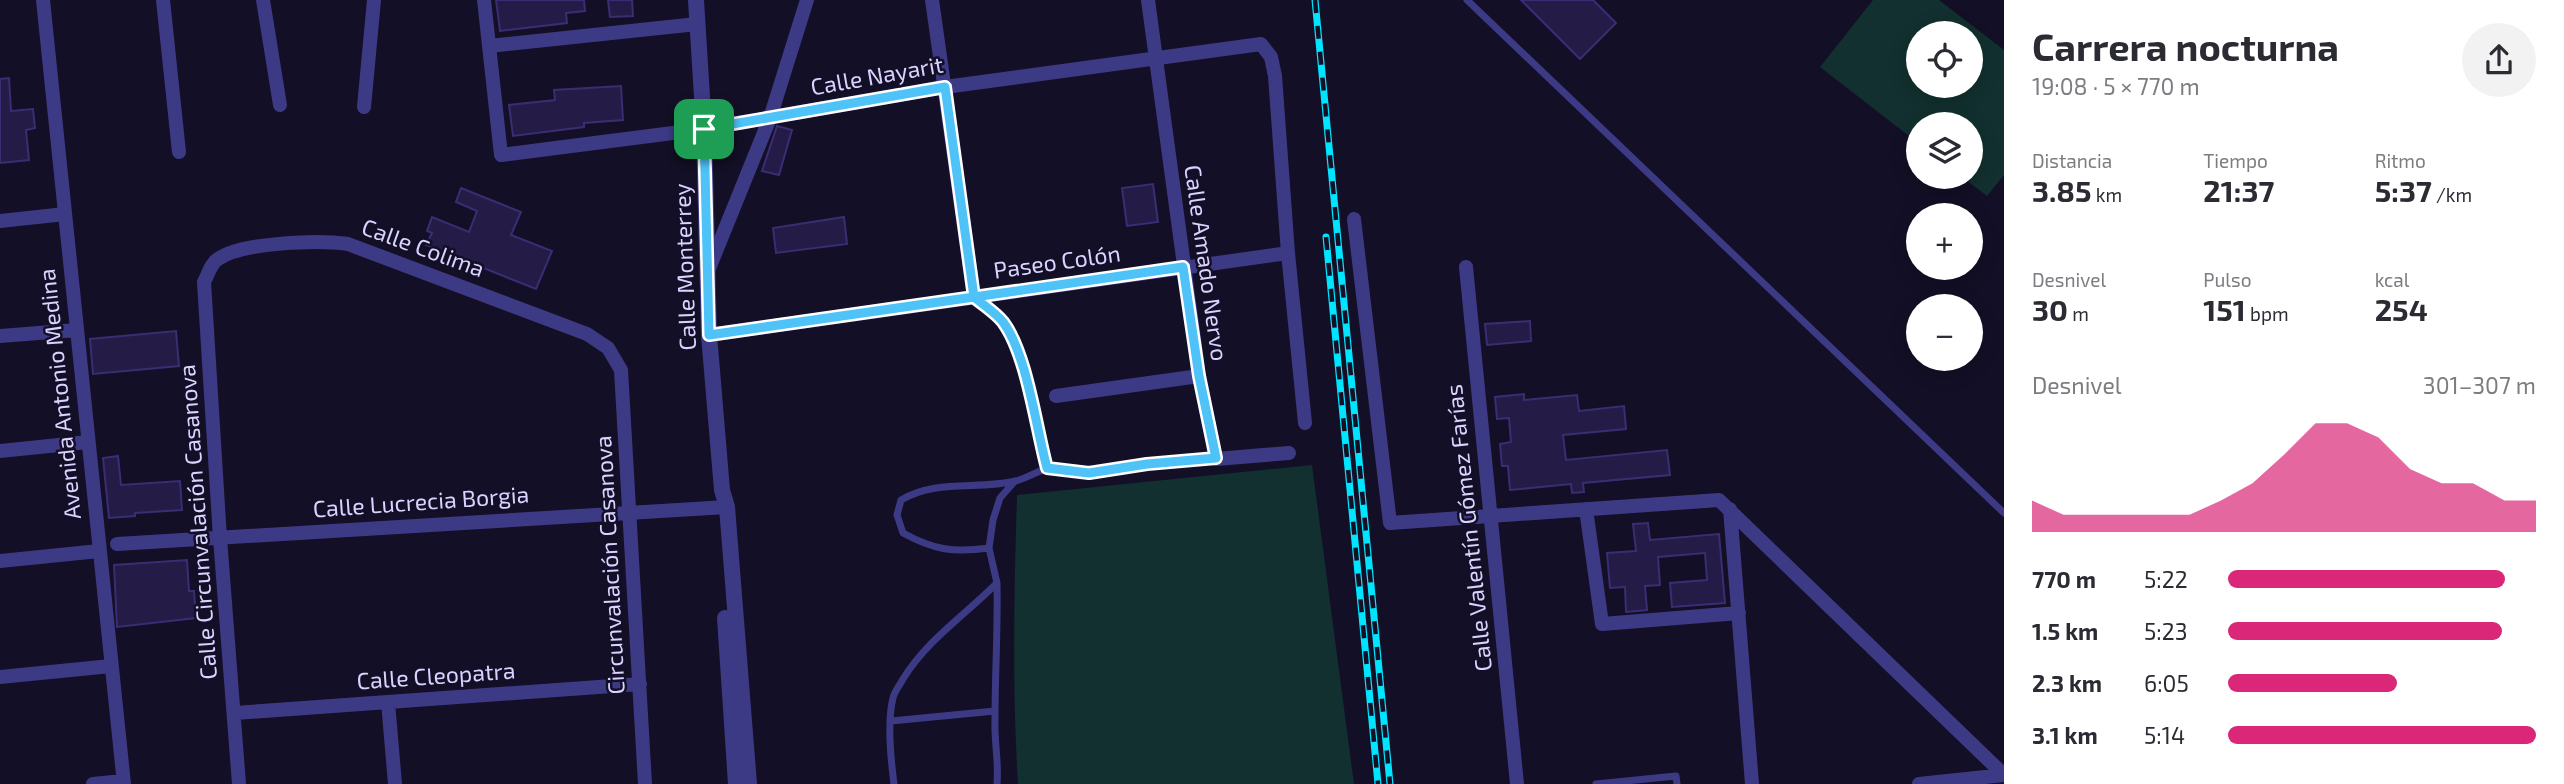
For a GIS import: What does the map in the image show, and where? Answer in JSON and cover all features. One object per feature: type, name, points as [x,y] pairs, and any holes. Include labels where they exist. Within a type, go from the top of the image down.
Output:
[{"type":"street","name":"Avenida Antonio Medina","points":[[43,0],[124,782]]},
{"type":"street","points":[[163,0],[179,152]]},
{"type":"street","points":[[263,0],[280,105]]},
{"type":"street","points":[[364,107],[374,0]]},
{"type":"street","points":[[484,0],[489,46],[697,24]]},
{"type":"street","name":"Calle Monterrey","points":[[696,0],[704,129],[709,335],[722,490],[736,784]]},
{"type":"street","points":[[707,272],[770,118],[807,0]]},
{"type":"street","points":[[932,0],[974,297]]},
{"type":"street","name":"Calle Amado Nervo","points":[[1148,0],[1199,376],[1216,458]]},
{"type":"street","name":"Calle Nayarit","points":[[489,46],[501,155],[704,129],[945,87],[1261,44],[1271,57],[1275,76],[1287,253]]},
{"type":"street","points":[[0,221],[65,214]]},
{"type":"street","points":[[1354,219],[1390,523],[1490,514],[1725,505],[2004,775]]},
{"type":"street","name":"Calle Colima","points":[[215,260],[237,249],[328,241],[348,244],[587,334],[608,348]]},
{"type":"street","points":[[1287,253],[1305,423]]},
{"type":"street","name":"Paseo Colón","points":[[709,335],[1287,253]]},
{"type":"street","name":"Calle Circunvalación Casanova","points":[[215,260],[204,282],[239,784]]},
{"type":"street","name":"Calle Valentín Gómez Farías","points":[[1466,267],[1517,784]]},
{"type":"street","points":[[0,336],[76,330]]},
{"type":"street","name":"Circunvalación Casanova","points":[[608,348],[621,370],[645,784]]},
{"type":"street","points":[[1056,396],[1199,376]]},
{"type":"street","points":[[0,451],[88,442]]},
{"type":"street","points":[[1216,458],[1289,453]]},
{"type":"street","points":[[1725,505],[1739,612],[1752,784]]},
{"type":"street","name":"Calle Monterrey","points":[[723,507],[749,784]]},
{"type":"street","name":"Calle Lucrecia Borgia","points":[[117,544],[723,507]]},
{"type":"street","points":[[1586,509],[1602,624],[1739,612]]},
{"type":"street","points":[[0,561],[99,551]]},
{"type":"street","points":[[0,677],[111,666]]},
{"type":"street","name":"Calle Cleopatra","points":[[235,713],[640,684]]},
{"type":"street","points":[[388,702],[395,784]]},
{"type":"street","points":[[1919,784],[2004,775]]},
{"type":"street","points":[[93,784],[124,782]]},
{"type":"lane","points":[[1467,0],[2004,513]]},
{"type":"lane","points":[[974,297],[1002,321],[1016,347],[1047,468]]},
{"type":"lane","points":[[989,548],[959,552],[924,545],[903,533],[897,515],[901,500],[915,491],[1015,481],[1047,468],[1089,473],[1147,464],[1216,458]]},
{"type":"lane","points":[[997,784],[999,771],[995,663],[999,630],[997,583],[989,548],[993,520],[1000,498],[1015,481]]},
{"type":"lane","points":[[894,784],[889,754],[893,698],[913,663],[935,637],[964,615],[997,583]]},
{"type":"lane","points":[[891,721],[995,711]]},
{"type":"lane","points":[[1596,784],[1676,776],[1677,784]]},
{"type":"green space","points":[[1873,0],[1939,0],[1966,21],[1906,21],[1906,98],[1983,98],[1983,34],[2004,50],[2004,175],[1987,196],[1978,189],[1983,189],[1983,112],[1906,112],[1906,134],[1820,67]]},
{"type":"green space","points":[[1312,465],[1354,784],[1018,784],[1014,639],[1017,495]]},
{"type":"building","points":[[496,0],[584,0],[585,11],[566,13],[567,23],[500,31]]},
{"type":"building","points":[[608,0],[632,0],[633,16],[610,17]]},
{"type":"building","points":[[1521,0],[1593,0],[1616,23],[1580,59]]},
{"type":"building","points":[[9,78],[11,111],[33,109],[35,128],[26,130],[29,160],[0,163],[0,79]]},
{"type":"building","points":[[621,86],[623,120],[584,123],[584,127],[513,136],[509,105],[555,100],[554,90]]},
{"type":"building","points":[[777,126],[792,130],[779,175],[762,171]]},
{"type":"building","points":[[1153,184],[1158,222],[1127,226],[1122,188]]},
{"type":"building","points":[[461,188],[521,212],[511,235],[552,251],[536,289],[426,245],[432,233],[427,231],[432,217],[469,232],[477,211],[456,202]]},
{"type":"building","points":[[844,217],[847,244],[776,253],[773,228]]},
{"type":"building","points":[[1530,321],[1531,341],[1487,345],[1485,324]]},
{"type":"building","points":[[176,331],[179,366],[93,374],[90,339]]},
{"type":"building","points":[[1524,394],[1524,400],[1577,395],[1579,411],[1624,406],[1626,429],[1563,435],[1566,460],[1667,450],[1670,475],[1583,483],[1584,492],[1572,493],[1571,484],[1510,490],[1508,466],[1502,466],[1500,444],[1511,442],[1509,418],[1497,419],[1495,397]]},
{"type":"building","points":[[118,456],[121,485],[180,481],[182,510],[135,513],[135,516],[109,518],[103,458]]},
{"type":"building","points":[[1648,523],[1650,540],[1719,534],[1725,603],[1672,607],[1670,583],[1707,580],[1705,553],[1658,557],[1660,585],[1645,586],[1647,610],[1626,612],[1625,587],[1610,588],[1607,553],[1636,551],[1633,524]]},
{"type":"building","points":[[187,560],[189,591],[194,591],[196,618],[117,627],[114,565]]},
{"type":"railway","points":[[1315,0],[1390,784]]},
{"type":"railway","points":[[1326,237],[1378,784]]},
{"type":"route","points":[[704,129],[709,335],[974,297],[1002,321],[1016,347],[1047,468],[1089,473],[1147,464],[1216,458],[1199,376],[1183,267],[974,297],[945,87],[704,129]]}]
